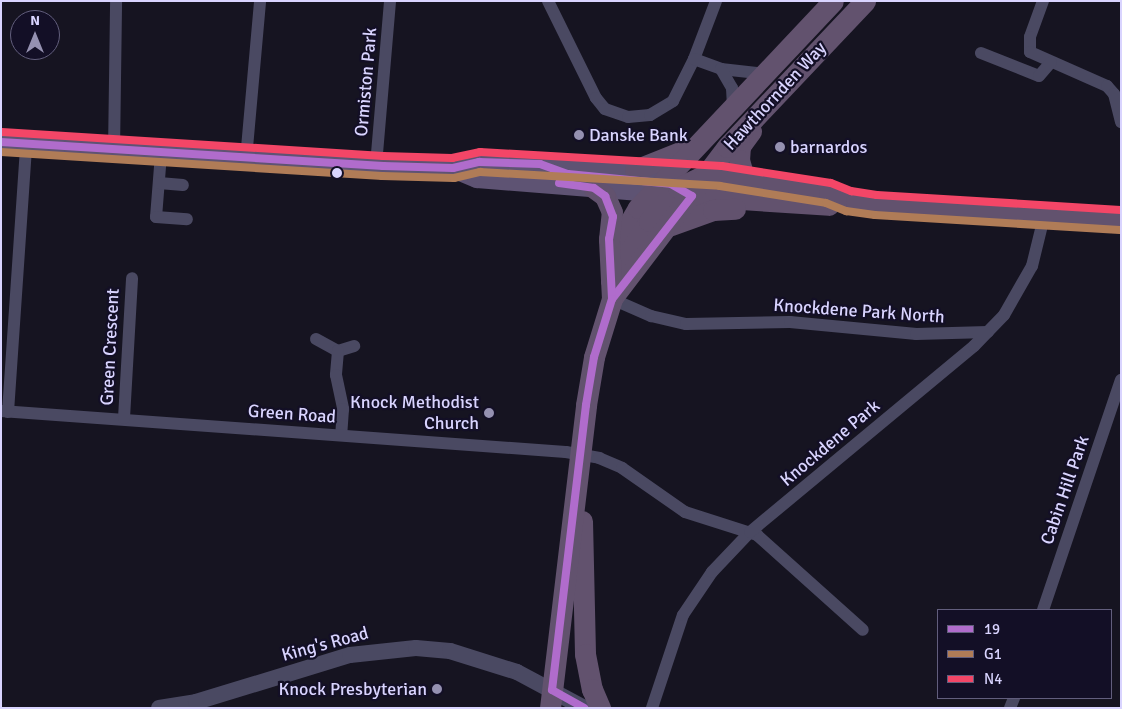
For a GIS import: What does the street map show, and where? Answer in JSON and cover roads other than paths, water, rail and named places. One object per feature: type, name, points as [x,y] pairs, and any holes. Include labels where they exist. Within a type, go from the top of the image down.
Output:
[{"type":"highway","name":"Hawthornden Way","points":[[678,184],[694,145],[766,74],[833,1]]},
{"type":"highway","name":"Hawthornden Way","points":[[678,184],[768,100],[865,1]]},
{"type":"highway","points":[[752,182],[740,168],[740,146],[826,50],[833,34]]},
{"type":"highway","points":[[635,170],[694,145]]},
{"type":"highway","points":[[610,259],[638,208],[678,184],[752,182],[829,193],[845,203]]},
{"type":"highway","points":[[678,184],[816,204],[845,203],[1044,217],[1121,220]]},
{"type":"highway","points":[[671,225],[678,184]]},
{"type":"highway","points":[[551,699],[579,455],[594,357],[611,290],[649,221],[678,184]]},
{"type":"highway","points":[[594,188],[605,196],[612,212],[611,290]]},
{"type":"highway","points":[[611,290],[671,225],[720,208],[831,212],[845,203]]},
{"type":"highway","points":[[574,500],[583,524],[586,654],[592,689],[600,708]]},
{"type":"main road","points":[[1,142],[114,151],[160,170],[246,159],[453,168],[479,162],[635,170],[678,184]]},
{"type":"main road","points":[[540,164],[568,174],[678,184]]},
{"type":"main road","points":[[453,168],[476,178],[594,188],[678,184]]},
{"type":"street","points":[[114,151],[116,1]]},
{"type":"street","points":[[246,159],[260,1]]},
{"type":"street","name":"Ormiston Park","points":[[376,166],[390,1]]},
{"type":"street","points":[[548,1],[596,98],[606,109],[616,115],[650,115],[666,107],[679,91],[694,59],[716,1]]},
{"type":"street","points":[[1043,1],[1028,46],[1035,56],[1107,86],[1114,94],[1121,122]]},
{"type":"street","points":[[981,53],[1039,76],[1051,62]]},
{"type":"street","points":[[694,59],[721,69],[766,74]]},
{"type":"street","points":[[721,69],[732,88],[733,107]]},
{"type":"street","points":[[5,411],[26,144]]},
{"type":"street","points":[[183,185],[160,170],[156,217],[187,220]]},
{"type":"street","name":"Knockdene Park","points":[[652,708],[683,616],[712,572],[750,532],[988,332],[1016,299],[1029,274],[1044,217]]},
{"type":"street","name":"Green Crescent","points":[[124,418],[132,278]]},
{"type":"street","name":"Knockdene Park North","points":[[611,290],[651,316],[686,324],[790,322],[916,334],[988,332]]},
{"type":"street","points":[[316,339],[338,351],[354,346]]},
{"type":"street","points":[[338,351],[336,375],[343,409],[341,435]]},
{"type":"street","name":"Cabin Hill Park","points":[[1043,609],[1121,380]]},
{"type":"street","name":"Green Road","points":[[5,411],[124,418],[579,455],[614,464],[685,512],[750,532]]},
{"type":"street","points":[[750,532],[812,581],[863,630]]},
{"type":"street","name":"King's Road","points":[[159,708],[204,700],[350,655],[394,648],[434,649],[472,657],[517,672],[551,699],[584,708]]},
{"type":"place","name":"Danske Bank","points":[[579,135]]},
{"type":"place","name":"barnardos","points":[[780,147]]},
{"type":"place","name":"Knock Methodist Church","points":[[489,413]]},
{"type":"place","name":"Knock Presbyterian","points":[[437,689]]}]
